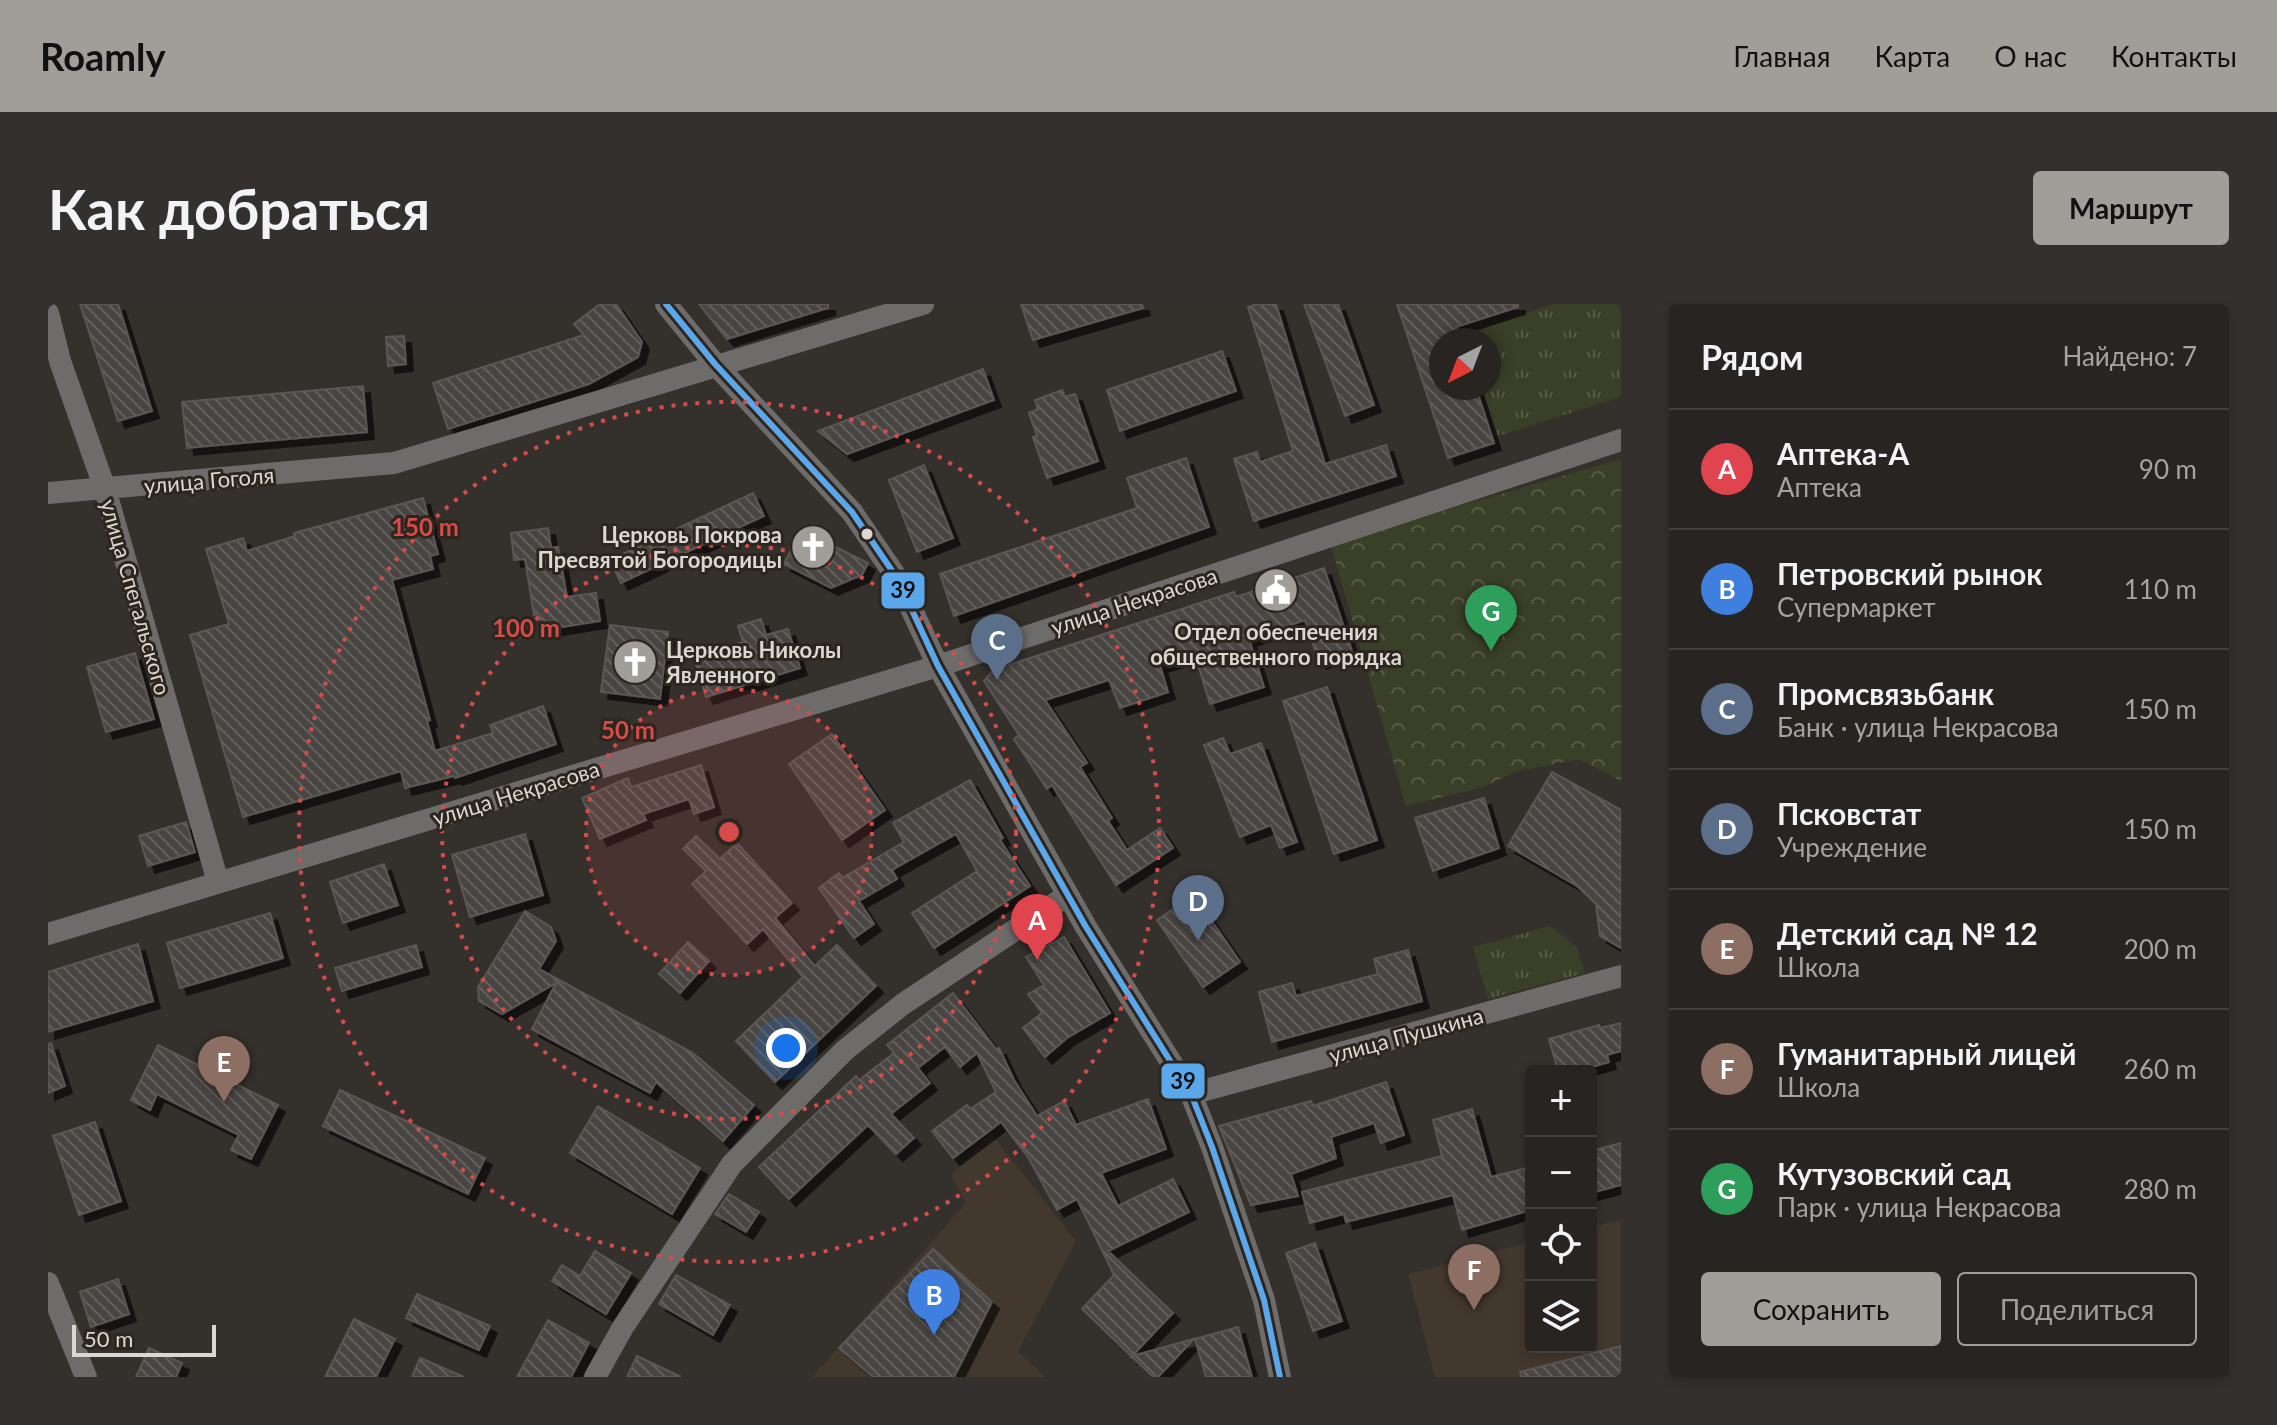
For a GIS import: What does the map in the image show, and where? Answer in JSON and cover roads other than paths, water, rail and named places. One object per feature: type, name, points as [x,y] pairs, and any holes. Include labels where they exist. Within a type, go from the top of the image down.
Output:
[{"type":"street","points":[[666,304],[715,364],[834,491],[868,533],[897,578],[938,666],[1068,895],[1191,1094],[1264,1300],[1280,1377]]},
{"type":"street","name":"улица Гоголя","points":[[48,493],[394,463],[715,364],[923,304]]},
{"type":"street","name":"улица Спегальского","points":[[48,313],[60,361],[105,489],[218,882]]},
{"type":"street","name":"улица Некрасова","points":[[48,934],[938,666],[1621,440]]},
{"type":"street","points":[[595,1377],[623,1327],[732,1164],[845,1050],[892,1013],[1068,895]]},
{"type":"street","name":"улица Пушкина","points":[[1191,1094],[1621,976]]},
{"type":"street","points":[[48,1283],[86,1377]]},
{"type":"place","name":"Церковь Покрова Пресвятой Богородицы","points":[[813,547]]},
{"type":"place","name":"Отдел обеспечения общественного порядка","points":[[1276,590]]},
{"type":"place","name":"Кутузовский сад","points":[[1491,651]]},
{"type":"place","name":"Церковь Николы Явленного","points":[[635,662]]},
{"type":"place","name":"Промсвязьбанк","points":[[997,680]]},
{"type":"place","name":"Псковстат","points":[[1198,941]]},
{"type":"place","name":"Аптека-А","points":[[1037,960]]},
{"type":"place","name":"Детский сад № 12","points":[[224,1102]]},
{"type":"place","name":"Гуманитарный лицей","points":[[1474,1310]]},
{"type":"place","name":"Петровский рынок","points":[[934,1335]]}]
